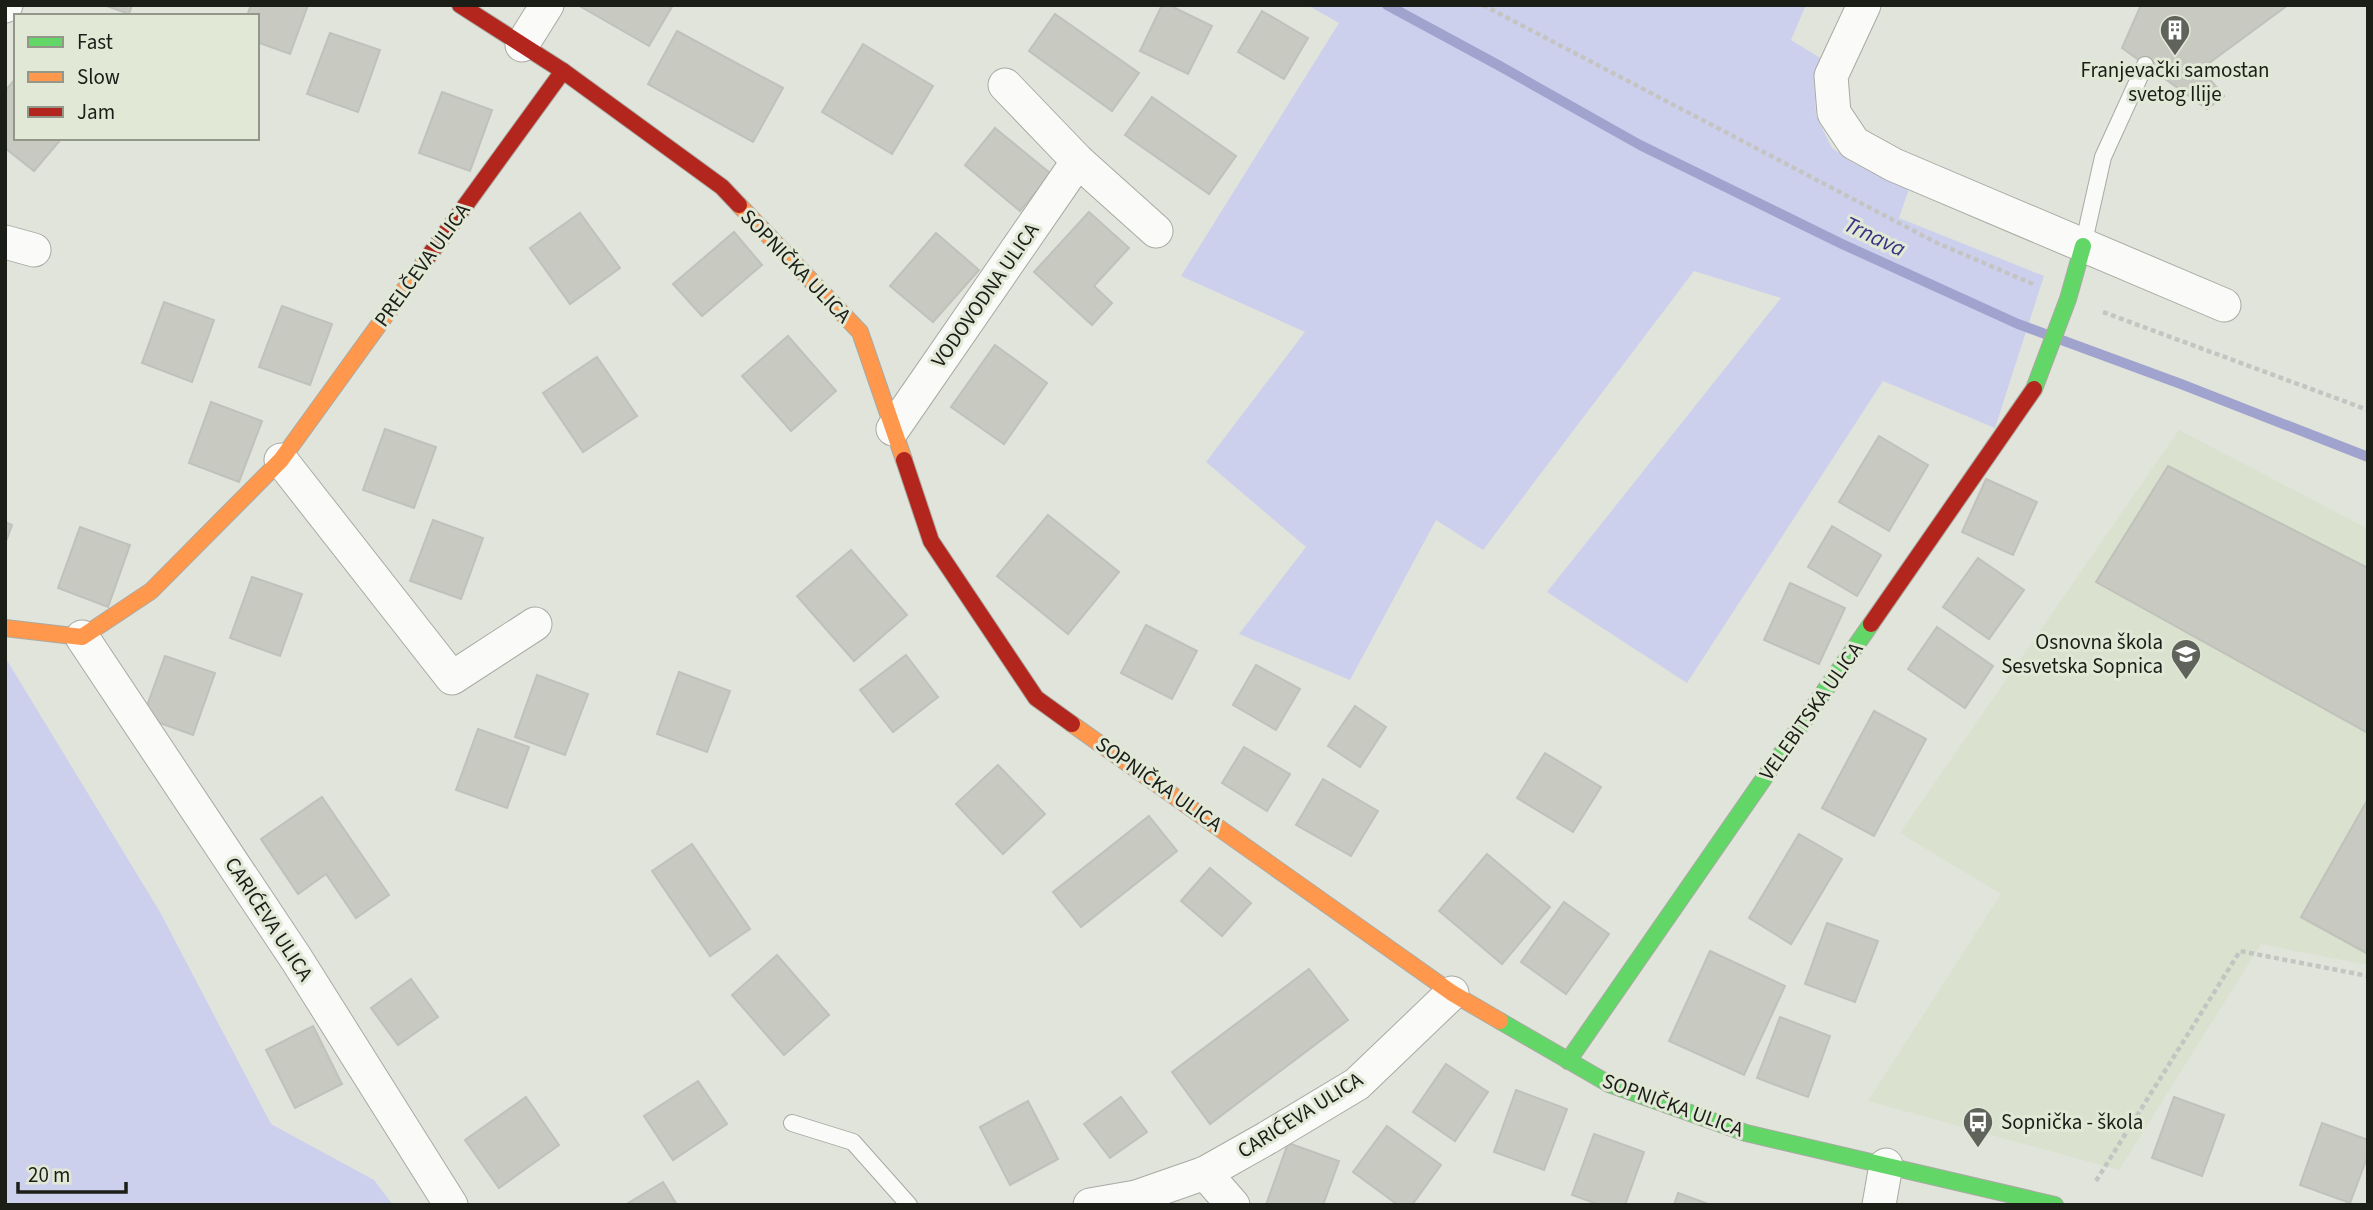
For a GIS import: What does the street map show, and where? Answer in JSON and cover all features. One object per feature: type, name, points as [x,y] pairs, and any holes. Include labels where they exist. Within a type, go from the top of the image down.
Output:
[{"type":"street","name":"SOPNIČKA ULICA","points":[[460,5],[563,71],[722,187],[860,332],[931,541],[1037,698],[1452,993],[1609,1084],[1674,1110],[1746,1133],[2055,1205]]},
{"type":"street","points":[[522,46],[547,5]]},
{"type":"street","points":[[1864,5],[1831,76],[1834,113],[1854,143],[1894,165],[2224,305]]},
{"type":"street","name":"PRELČEVA ULICA","points":[[82,637],[151,591],[281,460],[563,71]]},
{"type":"street","points":[[1005,85],[1078,161],[1156,231]]},
{"type":"street","name":"VODOVODNA ULICA","points":[[893,429],[1078,161]]},
{"type":"street","name":"VELEBITSKA ULICA","points":[[1568,1061],[2037,384],[2084,246]]},
{"type":"street","points":[[281,460],[452,678],[536,624]]},
{"type":"street","points":[[5,628],[82,637]]},
{"type":"street","name":"CARIĆEVA ULICA","points":[[82,637],[297,960],[451,1205]]},
{"type":"street","name":"CARIĆEVA ULICA","points":[[1090,1205],[1138,1201],[1205,1173],[1357,1084],[1452,993]]},
{"type":"street","points":[[1880,1205],[1886,1165]]},
{"type":"street","points":[[1205,1173],[1233,1205]]},
{"type":"lane","points":[[2084,246],[2103,157],[2144,65]]},
{"type":"lane","points":[[792,1123],[853,1142],[909,1205]]},
{"type":"path","points":[[1483,5],[1937,243],[2066,305],[2368,410]]},
{"type":"path","points":[[2096,1181],[2240,951],[2368,976]]},
{"type":"shaded area","points":[[1307,5],[1806,5],[1791,40],[1822,59],[1814,82],[1816,116],[1832,148],[1855,164],[1910,186],[1899,218],[2044,276],[1995,428],[1883,381],[1687,683],[1547,592],[1781,298],[1694,271],[1483,550],[1436,520],[1350,680],[1239,634],[1306,547],[1206,462],[1305,332],[1181,276],[1339,23]]},
{"type":"shaded area","name":"Osnovna škola Sesvetska Sopnica","points":[[2179,430],[2368,529],[2368,965],[2261,944],[2119,1170],[1868,1101],[2001,894],[1900,833]]},
{"type":"shaded area","points":[[5,657],[160,912],[271,1124],[374,1180],[393,1205],[5,1205]]},
{"type":"building","points":[[104,5],[132,5],[129,14]]},
{"type":"building","points":[[251,5],[308,5],[290,54],[259,43],[259,14],[248,14]]},
{"type":"building","points":[[578,5],[673,5],[649,46]]},
{"type":"building","points":[[1162,5],[1169,5],[1212,26],[1188,74],[1140,51]]},
{"type":"building","name":"Franjevački samostan svetog Ilije","points":[[2141,5],[2288,5],[2201,69],[2224,96],[2207,109],[2122,48]]},
{"type":"building","points":[[1262,11],[1308,38],[1284,79],[1238,52]]},
{"type":"building","points":[[1055,14],[1139,73],[1112,111],[1029,51]]},
{"type":"building","points":[[677,31],[783,88],[753,142],[648,84]]},
{"type":"building","points":[[330,33],[380,50],[358,112],[307,94]]},
{"type":"building","points":[[863,44],[933,86],[892,154],[822,112]]},
{"type":"building","points":[[14,80],[14,140],[60,140],[34,171],[5,148],[5,91]]},
{"type":"building","points":[[442,92],[492,110],[470,171],[419,153]]},
{"type":"building","points":[[1152,97],[1236,156],[1209,194],[1125,135]]},
{"type":"building","points":[[995,128],[1051,174],[1020,211],[965,165]]},
{"type":"building","points":[[1089,212],[1129,248],[1094,286],[1112,303],[1092,325],[1034,272]]},
{"type":"building","points":[[580,213],[620,268],[570,304],[530,248]]},
{"type":"building","points":[[734,232],[762,265],[702,316],[673,284]]},
{"type":"building","points":[[936,233],[979,270],[933,322],[890,286]]},
{"type":"building","points":[[164,302],[214,320],[192,382],[142,363]]},
{"type":"building","points":[[282,306],[332,324],[310,385],[259,367]]},
{"type":"building","points":[[788,336],[836,391],[791,431],[742,376]]},
{"type":"building","points":[[995,345],[1047,383],[1004,444],[951,407]]},
{"type":"building","points":[[597,357],[637,416],[583,452],[543,393]]},
{"type":"building","points":[[211,402],[262,421],[239,482],[189,463]]},
{"type":"building","points":[[385,429],[436,447],[414,508],[363,490]]},
{"type":"building","points":[[1879,436],[1928,465],[1889,531],[1839,502]]},
{"type":"building","points":[[2168,466],[2368,568],[2368,733],[2096,582]]},
{"type":"building","points":[[1986,479],[2037,502],[2013,555],[1962,532]]},
{"type":"building","points":[[1048,515],[1119,572],[1068,634],[997,576]]},
{"type":"building","points":[[433,520],[483,538],[461,599],[410,581]]},
{"type":"building","points":[[5,522],[12,525],[5,544]]},
{"type":"building","points":[[1832,526],[1881,555],[1857,596],[1808,567]]},
{"type":"building","points":[[80,527],[130,545],[108,607],[58,588]]},
{"type":"building","points":[[851,550],[907,615],[854,661],[797,596]]},
{"type":"building","points":[[1978,558],[2024,590],[1989,639],[1943,607]]},
{"type":"building","points":[[252,577],[302,594],[280,656],[230,638]]},
{"type":"building","points":[[1790,583],[1845,608],[1819,664],[1764,640]]},
{"type":"building","points":[[1146,625],[1197,651],[1172,699],[1121,673]]},
{"type":"building","points":[[1937,627],[1993,666],[1965,708],[1908,669]]},
{"type":"building","points":[[906,655],[938,697],[893,732],[860,690]]},
{"type":"building","points":[[165,656],[215,673],[193,735],[143,717]]},
{"type":"building","points":[[1256,665],[1300,689],[1276,730],[1233,705]]},
{"type":"building","points":[[679,672],[730,691],[707,752],[657,734]]},
{"type":"building","points":[[537,675],[588,694],[565,755],[515,737]]},
{"type":"building","points":[[1355,706],[1386,727],[1360,767],[1328,746]]},
{"type":"building","points":[[1874,711],[1926,739],[1874,836],[1822,808]]},
{"type":"building","points":[[478,729],[529,747],[507,808],[456,790]]},
{"type":"building","points":[[1244,747],[1290,774],[1267,811],[1222,783]]},
{"type":"building","points":[[1545,753],[1601,787],[1573,832],[1517,798]]},
{"type":"building","points":[[998,765],[1045,814],[1003,854],[956,804]]},
{"type":"building","points":[[1323,779],[1378,811],[1351,856],[1296,825]]},
{"type":"building","points":[[322,797],[389,895],[356,918],[326,874],[298,894],[261,839]]},
{"type":"building","points":[[2368,799],[2368,954],[2301,917]]},
{"type":"building","points":[[1149,816],[1177,851],[1081,927],[1053,892]]},
{"type":"building","points":[[1799,834],[1842,859],[1791,944],[1749,918]]},
{"type":"building","points":[[692,844],[750,929],[710,956],[652,871]]},
{"type":"building","points":[[1487,854],[1550,907],[1502,964],[1439,911]]},
{"type":"building","points":[[1210,868],[1251,903],[1222,936],[1181,901]]},
{"type":"building","points":[[1564,902],[1609,934],[1566,994],[1521,962]]},
{"type":"building","points":[[1827,923],[1878,941],[1855,1002],[1805,984]]},
{"type":"building","points":[[1710,951],[1785,986],[1744,1075],[1669,1041]]},
{"type":"building","points":[[777,955],[829,1015],[784,1055],[732,995]]},
{"type":"building","points":[[1309,969],[1348,1020],[1210,1124],[1172,1072]]},
{"type":"building","points":[[411,979],[438,1017],[398,1045],[371,1008]]},
{"type":"building","points":[[1780,1017],[1830,1036],[1808,1097],[1757,1078]]},
{"type":"building","points":[[313,1026],[342,1084],[295,1108],[266,1050]]},
{"type":"building","points":[[1446,1064],[1488,1092],[1455,1141],[1413,1112]]},
{"type":"building","points":[[698,1081],[727,1124],[673,1160],[644,1116]]},
{"type":"building","points":[[1516,1090],[1567,1109],[1544,1170],[1494,1152]]},
{"type":"building","points":[[526,1097],[559,1145],[499,1188],[465,1140]]},
{"type":"building","points":[[1121,1097],[1147,1132],[1110,1158],[1084,1124]]},
{"type":"building","points":[[2174,1097],[2224,1115],[2202,1176],[2152,1158]]},
{"type":"building","points":[[1028,1101],[1058,1159],[1010,1185],[980,1127]]},
{"type":"building","points":[[2322,1123],[2368,1140],[2368,1155],[2350,1203],[2300,1185]]},
{"type":"building","points":[[1387,1126],[1441,1165],[1412,1205],[1398,1205],[1353,1172]]},
{"type":"building","points":[[1594,1134],[1644,1152],[1625,1205],[1600,1205],[1572,1195]]},
{"type":"building","points":[[1288,1143],[1339,1161],[1323,1205],[1266,1205]]},
{"type":"building","points":[[663,1182],[677,1205],[625,1205]]},
{"type":"building","points":[[1678,1193],[1711,1205],[1674,1205]]},
{"type":"waterway","name":"Trnava","points":[[1387,5],[1640,145],[1842,244],[2018,324],[2368,457]]},
{"type":"traffic: fast","points":[[2034,389],[2068,299],[2083,246]]},
{"type":"traffic: fast","points":[[1568,1061],[1871,624]]},
{"type":"traffic: fast","points":[[1500,1021],[1609,1084],[1746,1133],[2055,1205]]},
{"type":"traffic: slow","points":[[739,205],[860,332],[904,460]]},
{"type":"traffic: slow","points":[[5,628],[82,637],[151,591],[281,460],[425,261]]},
{"type":"traffic: slow","points":[[1072,724],[1452,993],[1500,1021]]},
{"type":"traffic: jam","points":[[460,5],[563,71],[722,187],[739,205]]},
{"type":"traffic: jam","points":[[425,261],[563,71]]},
{"type":"traffic: jam","points":[[1871,624],[2034,389]]},
{"type":"traffic: jam","points":[[904,460],[931,541],[1036,698],[1072,724]]},
{"type":"place","name":"Franjevački samostan svetog Ilije","points":[[2175,57]]},
{"type":"place","name":"Osnovna škola Sesvetska Sopnica","points":[[2186,681]]},
{"type":"place","name":"Sopnička - škola","points":[[1978,1149]]}]
